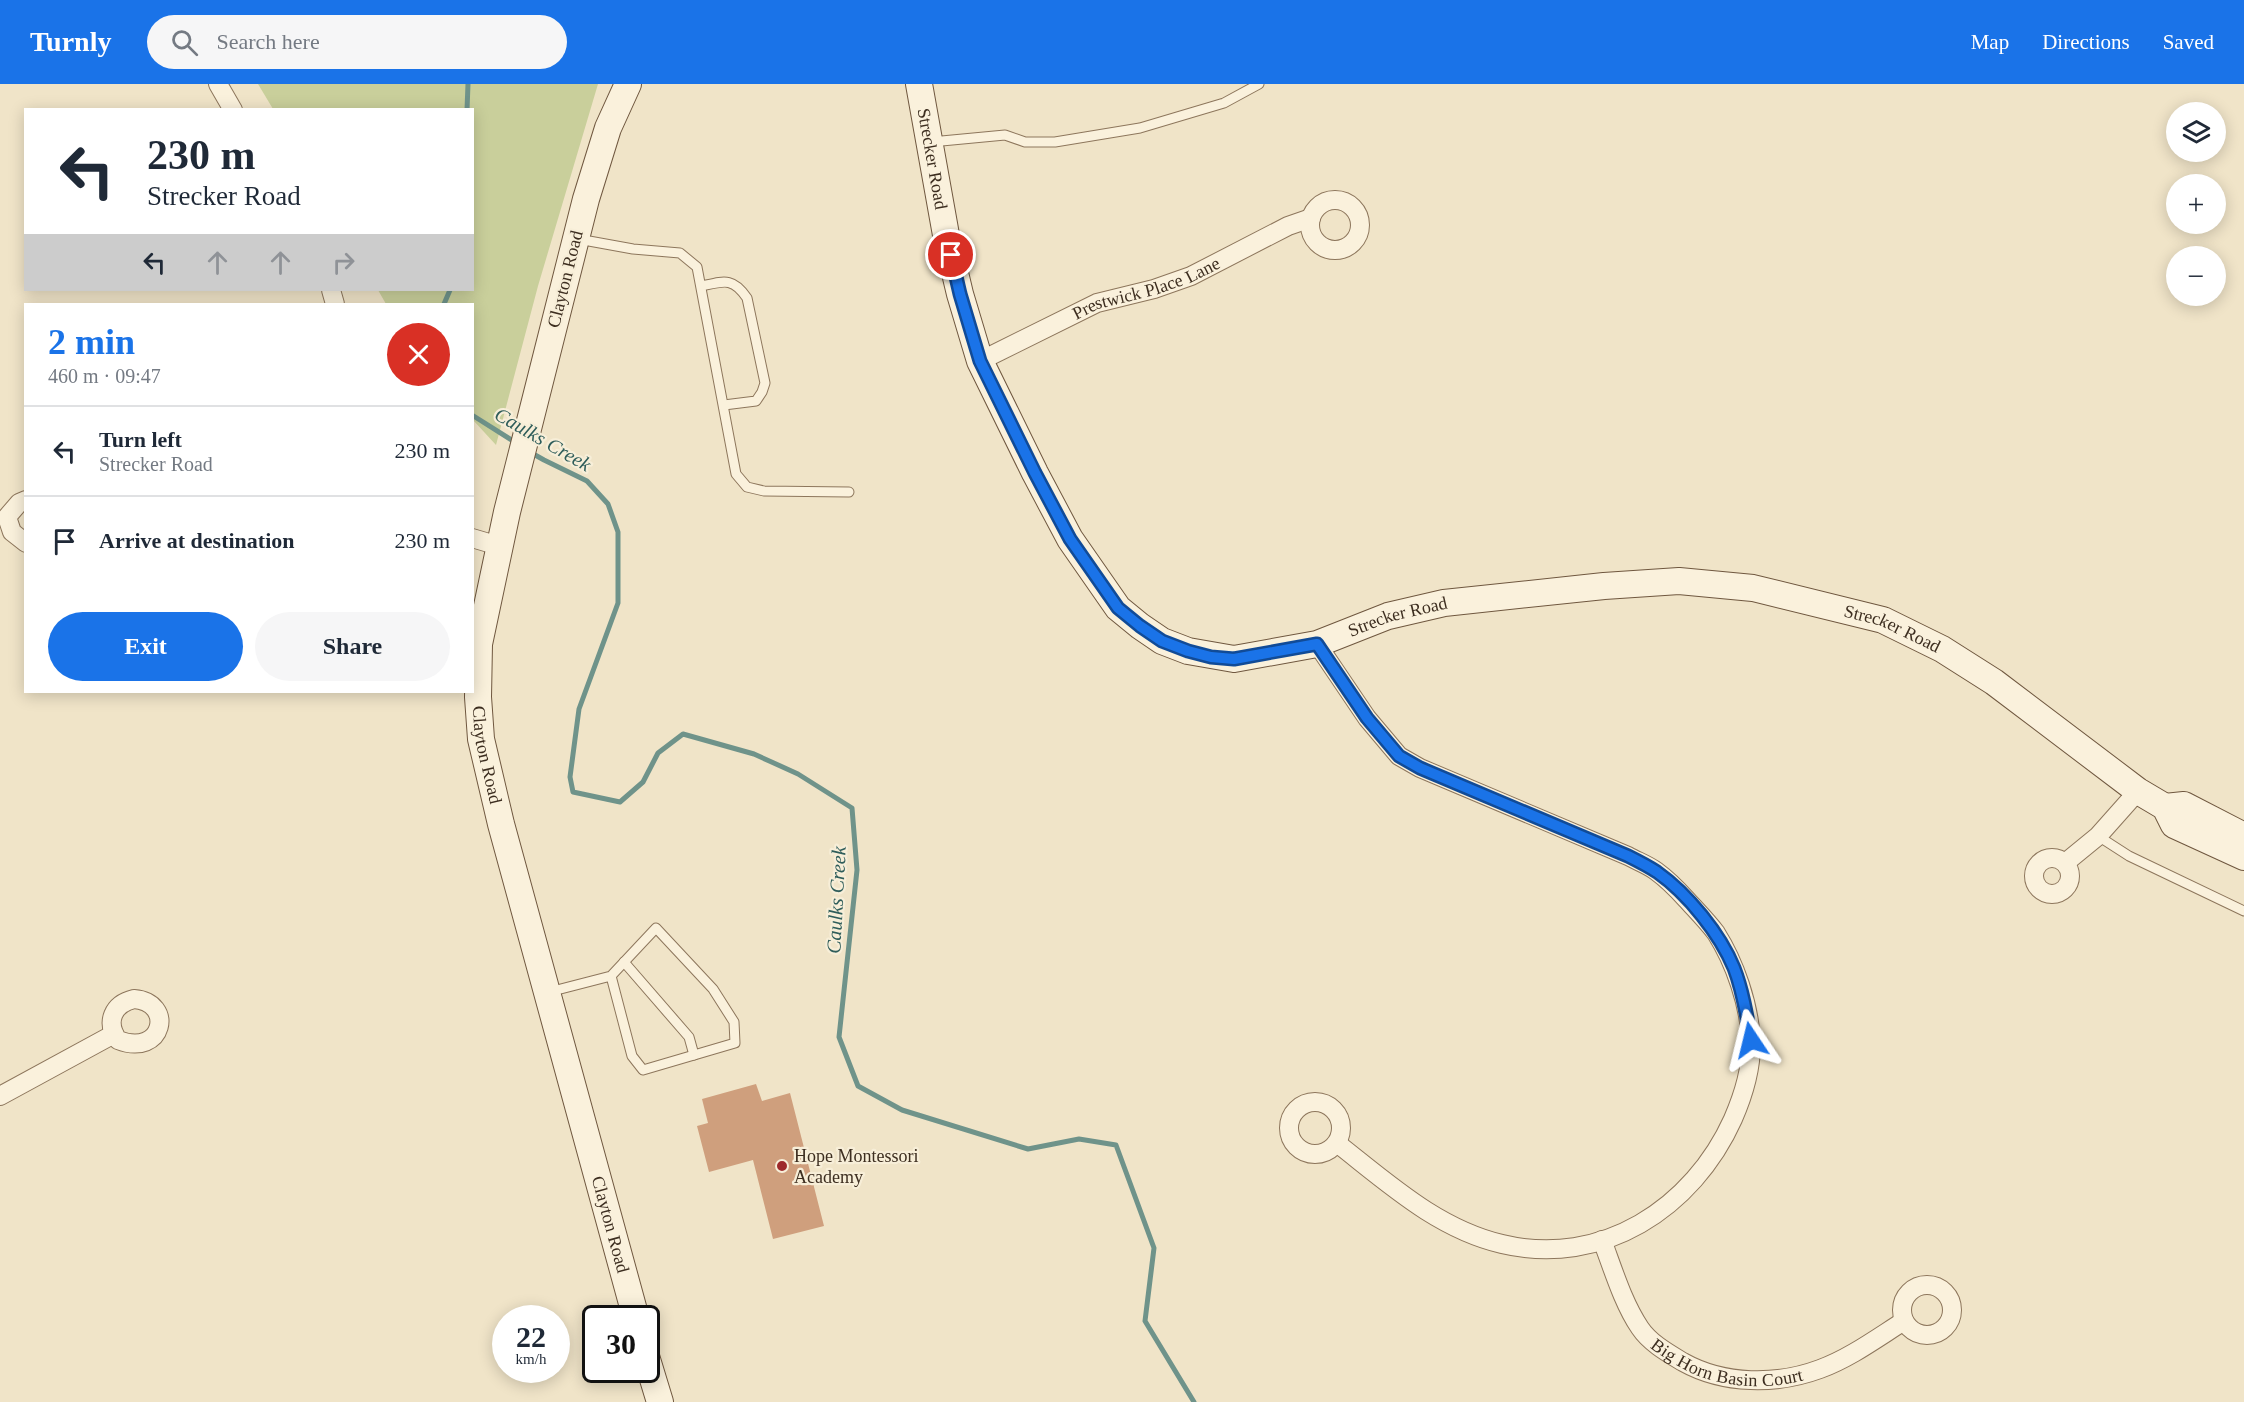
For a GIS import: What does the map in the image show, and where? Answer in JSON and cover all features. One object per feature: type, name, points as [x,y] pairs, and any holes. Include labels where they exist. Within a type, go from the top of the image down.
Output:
[{"type":"street","points":[[218,84],[232,108]]},
{"type":"street","name":"Clayton Road","points":[[628,84],[608,128],[585,199],[507,512],[479,644],[478,697],[481,739],[501,824],[632,1305]]},
{"type":"street","name":"Strecker Road","points":[[919,84],[946,235],[960,294],[980,361],[1070,539],[1118,608],[1162,641],[1188,651],[1234,659],[1317,644],[1388,616],[1444,603],[1604,585],[1679,581],[1753,588],[1883,620],[1942,649],[1994,682],[2138,791],[2165,807],[2174,825],[2244,857]]},
{"type":"street","name":"Prestwick Place Lane","points":[[980,361],[1098,303],[1154,289],[1191,276],[1288,226],[1311,218]]},
{"type":"street","points":[[24,501],[3,516],[12,532],[24,541]]},
{"type":"street","points":[[474,539],[499,546]]},
{"type":"street","points":[[1317,644],[1367,718],[1399,756],[1420,768],[1628,856],[1656,871],[1677,890],[1716,933],[1734,969],[1745,1006],[1751,1040],[1748,1077],[1723,1141],[1705,1168],[1684,1192],[1660,1212],[1632,1229],[1602,1240],[1564,1249],[1532,1249],[1503,1245],[1479,1238],[1456,1228],[1416,1205],[1338,1144]]},
{"type":"street","points":[[2065,863],[2098,836],[2138,791]]},
{"type":"street","name":"Strecker Road","points":[[2165,807],[2184,806],[2244,836]]},
{"type":"street","points":[[0,1096],[114,1034]]},
{"type":"street","name":"Big Horn Basin Court","points":[[1602,1240],[1632,1316],[1641,1330],[1653,1342],[1693,1368],[1720,1376],[1747,1380],[1773,1380],[1820,1369],[1840,1360],[1904,1321]]},
{"type":"street","points":[[654,1383],[660,1402]]},
{"type":"lane","points":[[931,142],[1005,135],[1025,142],[1055,142],[1140,128],[1224,103],[1259,84]]},
{"type":"lane","points":[[576,238],[633,249],[680,253],[697,267],[736,474],[747,487],[764,491],[849,492]]},
{"type":"lane","points":[[702,286],[727,281],[739,287],[747,298],[765,384],[756,401],[724,405]]},
{"type":"lane","points":[[2098,836],[2129,856],[2244,911]]},
{"type":"lane","points":[[547,992],[611,976],[656,928],[713,989],[734,1022],[735,1043],[643,1070],[632,1056],[611,976]]},
{"type":"lane","points":[[624,962],[689,1037],[694,1055]]},
{"type":"green space","points":[[258,84],[598,84],[538,286],[496,445],[474,421],[474,303],[385,303],[379,291],[474,291],[474,108],[272,108]]},
{"type":"building","name":"Hope Montessori Academy","points":[[756,1084],[762,1101],[790,1093],[824,1226],[773,1239],[753,1160],[709,1172],[697,1126],[708,1123],[702,1099]]},
{"type":"waterway","name":"Caulks Creek","points":[[467,108],[468,84]]},
{"type":"waterway","name":"Caulks Creek","points":[[444,303],[450,291]]},
{"type":"waterway","name":"Caulks Creek","points":[[474,416],[518,444]]},
{"type":"waterway","name":"Caulks Creek","points":[[528,451],[587,481],[608,504],[618,532],[618,603],[579,709],[570,777],[573,792],[620,802],[643,782],[658,753],[683,734],[754,754],[798,774],[852,808],[857,870],[839,1037],[858,1086],[902,1110],[1028,1149],[1079,1139],[1116,1145],[1154,1248],[1145,1321],[1194,1402]]},
{"type":"place","name":"Hope Montessori Academy","points":[[782,1166]]},
{"type":"route","points":[[951,255],[980,361],[1070,539],[1118,608],[1162,641],[1211,657],[1234,659],[1317,644],[1367,718],[1399,756],[1420,768],[1628,856],[1656,871],[1677,890],[1716,933],[1734,969],[1745,1006],[1751,1040]]}]
